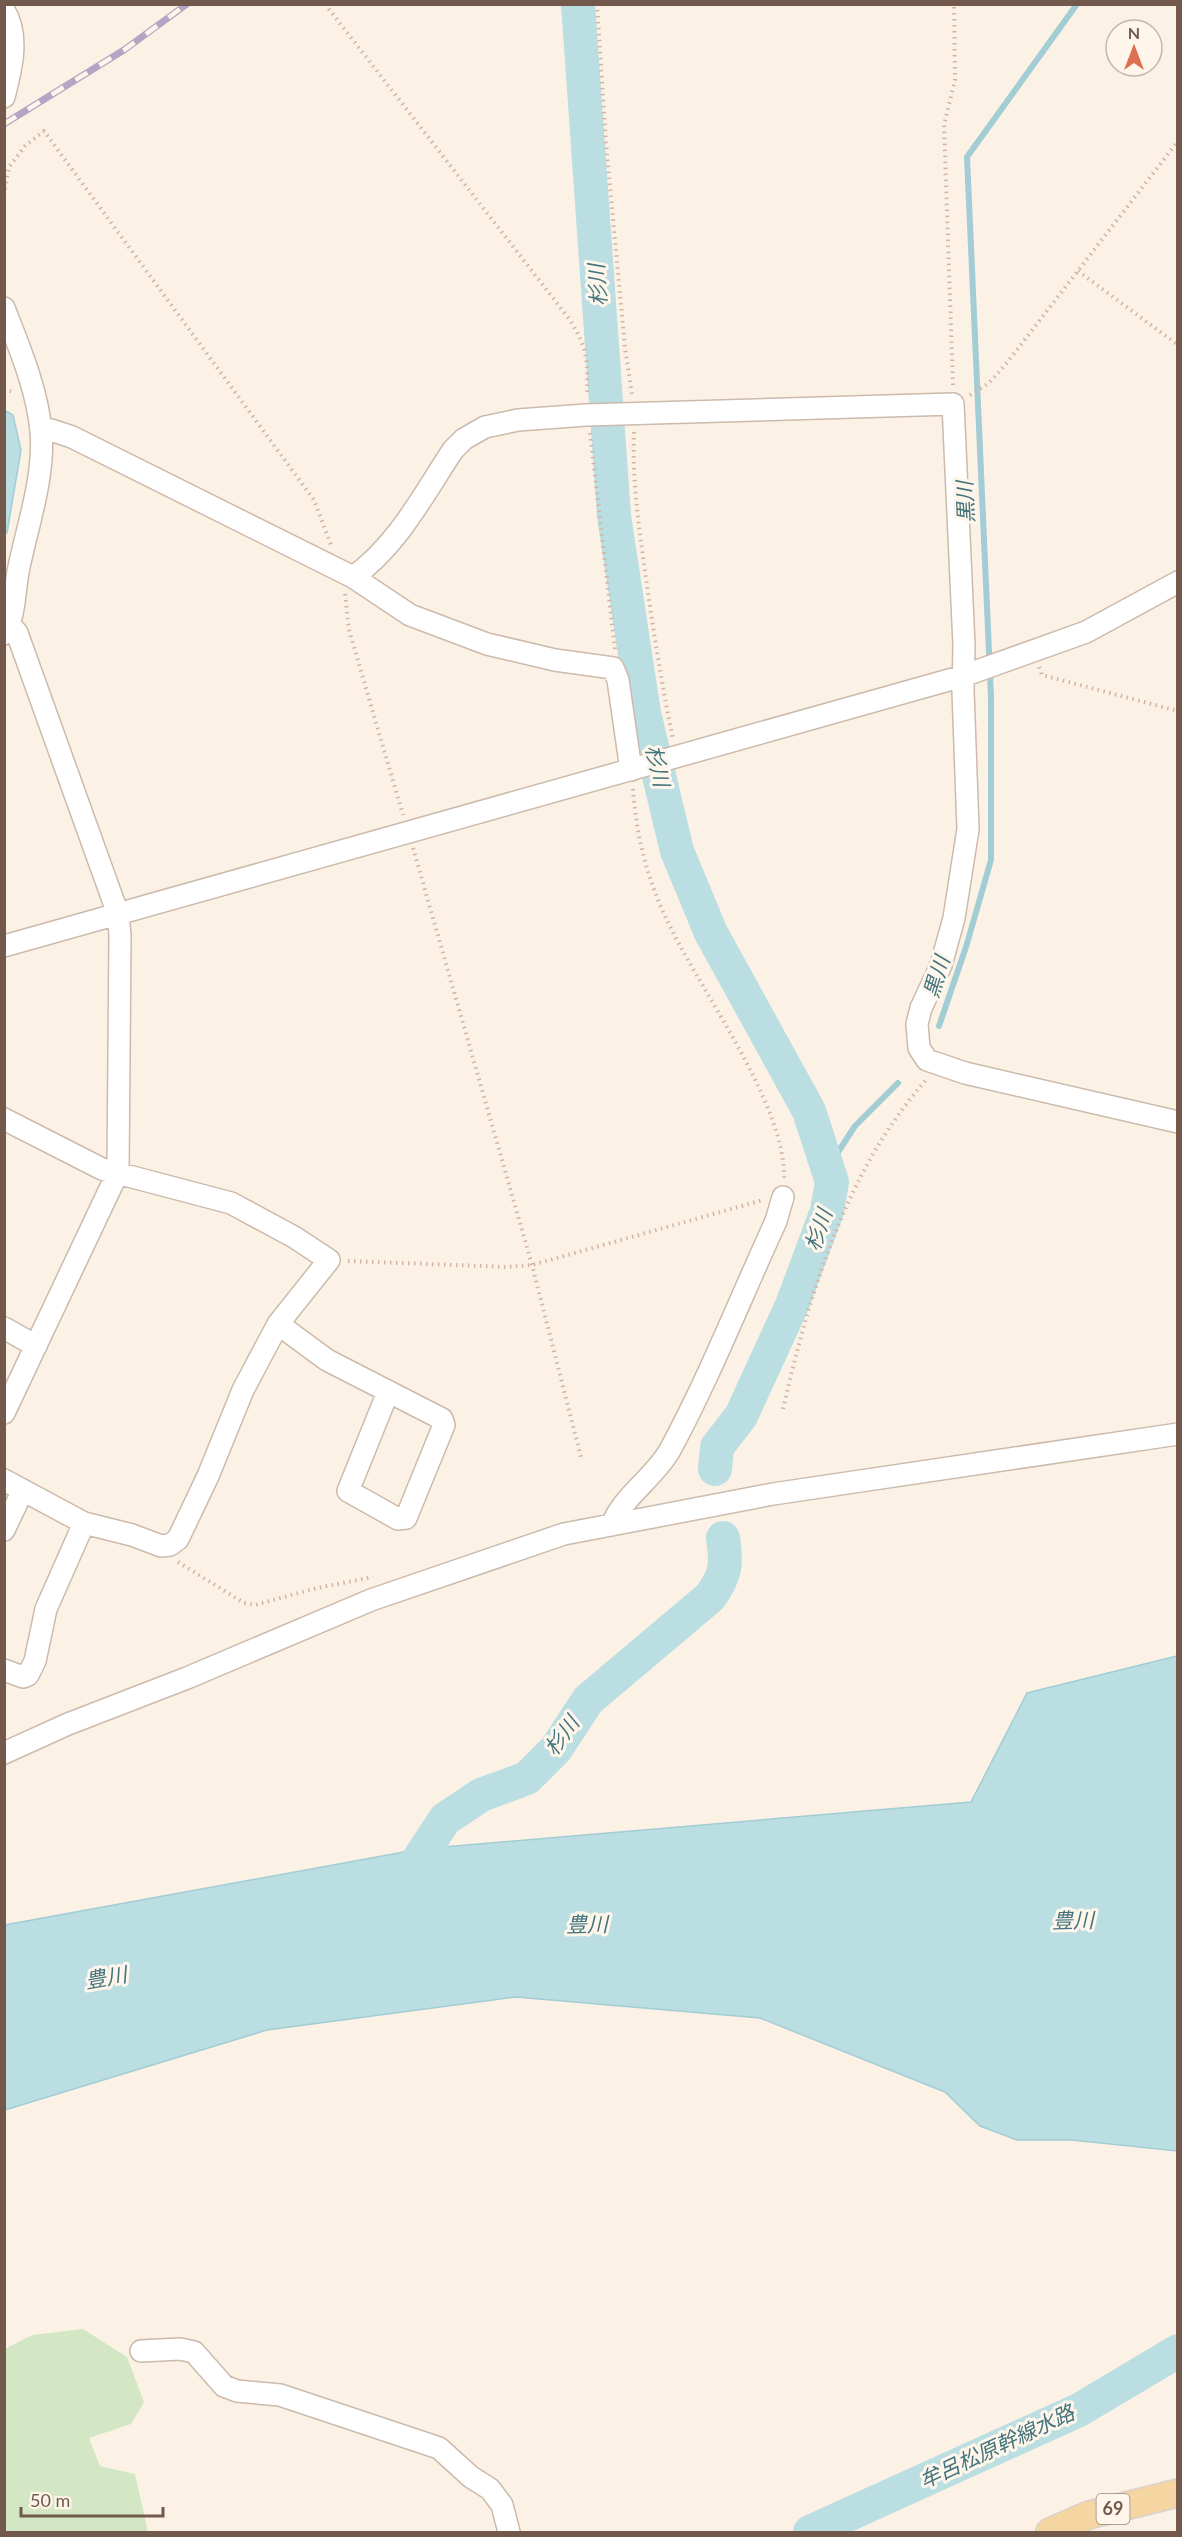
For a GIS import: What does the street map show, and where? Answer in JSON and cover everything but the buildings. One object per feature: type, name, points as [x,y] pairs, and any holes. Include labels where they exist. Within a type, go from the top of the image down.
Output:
[{"type":"main road","name":"69","points":[[1050,2532],[1089,2515],[1178,2493]]},
{"type":"street","points":[[4,10],[10,19],[14,51],[4,97]]},
{"type":"street","points":[[4,308],[34,392],[41,432],[40,465],[7,629],[17,633],[118,914],[120,935],[118,1172],[4,1413]]},
{"type":"street","points":[[353,577],[369,566],[398,535],[453,450],[485,427],[518,420],[591,415],[959,401],[964,645],[969,674],[969,802],[964,866],[954,918],[940,965],[921,1008],[917,1024],[919,1048],[927,1059],[938,1066],[1071,1099],[1178,1122]]},
{"type":"street","points":[[41,432],[51,430],[72,437],[353,577],[410,615],[487,644],[555,660],[599,664],[613,668],[618,680],[636,769]]},
{"type":"street","points":[[4,946],[969,674],[1086,632],[1178,582]]},
{"type":"street","points":[[4,1119],[102,1169],[231,1203],[294,1237],[329,1260],[278,1324],[243,1390],[208,1476],[178,1539],[170,1545],[161,1546],[132,1535],[84,1523],[14,1485],[4,1530]]},
{"type":"street","points":[[612,1525],[617,1510],[636,1494],[669,1452],[776,1221],[783,1197]]},
{"type":"street","points":[[278,1324],[327,1360],[442,1419],[444,1425],[406,1518],[399,1519],[348,1491],[388,1392]]},
{"type":"street","points":[[4,1328],[36,1346]]},
{"type":"street","points":[[4,1753],[371,1600],[564,1534],[773,1494],[1178,1434]]},
{"type":"street","points":[[4,1670],[23,1677],[28,1675],[35,1662],[46,1609],[84,1523]]},
{"type":"street","points":[[141,2351],[180,2349],[194,2352],[224,2386],[237,2391],[280,2395],[439,2448],[471,2477],[490,2489],[502,2505],[509,2532]]},
{"type":"path","points":[[325,4],[575,328],[584,343],[588,361],[591,415],[616,655],[613,668]]},
{"type":"path","points":[[597,4],[610,188],[632,414],[639,530],[656,655],[674,744],[680,755]]},
{"type":"path","points":[[954,4],[955,80],[944,125],[959,401],[989,383],[1178,141]]},
{"type":"path","points":[[4,195],[9,167],[25,146],[44,131],[314,500],[333,549],[331,567]]},
{"type":"path","points":[[1078,271],[1178,345]]},
{"type":"path","points":[[353,577],[345,593],[349,630],[532,1265],[582,1461]]},
{"type":"path","points":[[1032,653],[1042,675],[1178,711]]},
{"type":"path","points":[[329,1260],[506,1267],[532,1265],[763,1200],[783,1197],[784,1163],[773,1122],[754,1081],[666,918],[648,875],[635,816],[636,769]]},
{"type":"path","points":[[783,1409],[802,1328],[839,1219],[879,1144],[938,1066]]},
{"type":"path","points":[[170,1545],[174,1558],[180,1564],[244,1603],[255,1605],[317,1588],[379,1576]]},
{"type":"green space","points":[[83,2329],[127,2357],[144,2402],[131,2424],[89,2438],[100,2466],[135,2474],[148,2532],[5,2532],[5,2349],[32,2335]]},
{"type":"water","points":[[4,410],[13,415],[21,450],[7,533],[5,533]]},
{"type":"water","name":"豊川","points":[[1177,1656],[1177,2151],[1072,2140],[1017,2140],[980,2126],[945,2092],[760,2018],[516,1997],[267,2030],[5,2110],[5,1925],[420,1849],[971,1802],[1027,1693]]},
{"type":"waterway","name":"杉川","points":[[578,4],[614,516],[644,713],[677,851],[711,933],[809,1111],[832,1182],[827,1211],[792,1305],[741,1416],[717,1447],[715,1469]]},
{"type":"waterway","name":"黒川","points":[[939,1026],[966,947],[991,860],[991,697],[967,157],[1077,4]]},
{"type":"waterway","name":"黒川","points":[[829,1166],[855,1126],[898,1083]]},
{"type":"waterway","name":"杉川","points":[[405,1889],[409,1874],[445,1819],[481,1795],[527,1778],[556,1749],[588,1700],[710,1597],[724,1569],[723,1538]]},
{"type":"waterway","name":"牟呂松原幹線水路","points":[[810,2532],[1079,2410],[1178,2351]]},
{"type":"railway","points":[[4,124],[124,50],[187,4]]}]
